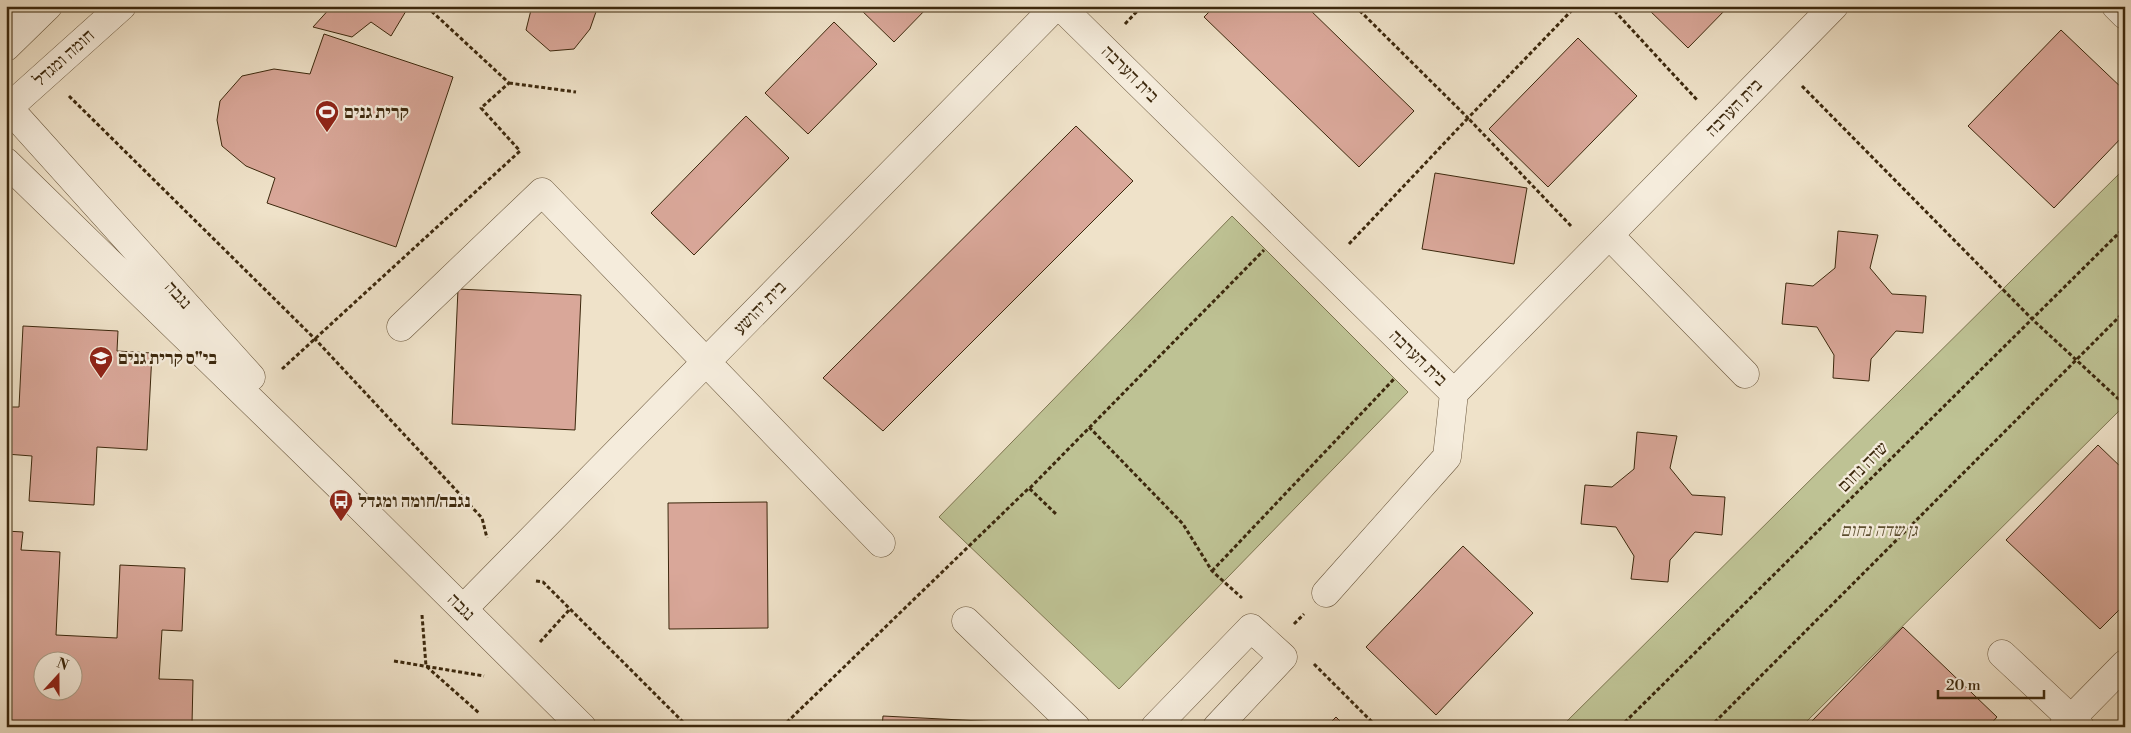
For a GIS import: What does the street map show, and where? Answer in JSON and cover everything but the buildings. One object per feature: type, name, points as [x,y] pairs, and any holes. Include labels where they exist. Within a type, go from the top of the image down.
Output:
[{"type":"street","points":[[6,14],[30,6]]},
{"type":"street","points":[[6,47],[48,6]]},
{"type":"street","name":"חומה ומגדל","points":[[7,107],[47,74],[122,6]]},
{"type":"street","name":"בית יהושע","points":[[463,609],[1056,6]]},
{"type":"street","name":"בית הערבה","points":[[1060,6],[1454,393],[1834,6]]},
{"type":"street","points":[[2116,6],[2125,15]]},
{"type":"street","name":"נגבה","points":[[7,107],[262,388],[341,488]]},
{"type":"street","name":"נגבה","points":[[6,162],[341,488],[582,727]]},
{"type":"street","points":[[401,327],[542,192],[881,543]]},
{"type":"street","points":[[1602,243],[1746,374]]},
{"type":"street","points":[[1326,593],[1447,457],[1454,393]]},
{"type":"street","points":[[966,621],[1076,727]]},
{"type":"street","points":[[1155,727],[1251,628],[1296,658],[1217,727]]},
{"type":"street","points":[[2002,654],[2071,724],[2125,664]]},
{"type":"path","points":[[426,6],[509,83],[576,92]]},
{"type":"path","points":[[1355,6],[1468,118],[1602,243]]},
{"type":"path","points":[[1327,269],[1576,6]]},
{"type":"path","points":[[1610,6],[1719,124]]},
{"type":"path","points":[[1779,62],[2032,319],[2125,405]]},
{"type":"path","points":[[47,74],[315,339],[482,518],[498,574],[543,582],[688,727]]},
{"type":"path","points":[[262,388],[520,151],[481,108],[509,83]]},
{"type":"path","name":"שדה נחום","points":[[1620,727],[2125,227]]},
{"type":"path","points":[[782,727],[1029,488],[1285,228]]},
{"type":"path","points":[[1710,727],[2125,311]]},
{"type":"path","points":[[1212,571],[1416,356]]},
{"type":"path","points":[[1089,427],[1183,524],[1212,571],[1247,603]]},
{"type":"path","points":[[1029,488],[1057,515]]},
{"type":"path","points":[[418,564],[426,666],[479,713]]},
{"type":"path","points":[[1288,630],[1326,593]]},
{"type":"path","points":[[1296,658],[1377,727]]},
{"type":"green space","name":"גן שדה נחום","points":[[2125,168],[2125,405],[1801,727],[1561,727]]},
{"type":"green space","points":[[1232,216],[1408,392],[1119,689],[939,517]]},
{"type":"place","name":"קרית גנים","points":[[327,133]]},
{"type":"place","name":"בי\"ס קרית גנים","points":[[101,379]]},
{"type":"place","name":"נגבה/חומה ומגדל","points":[[341,522]]}]
